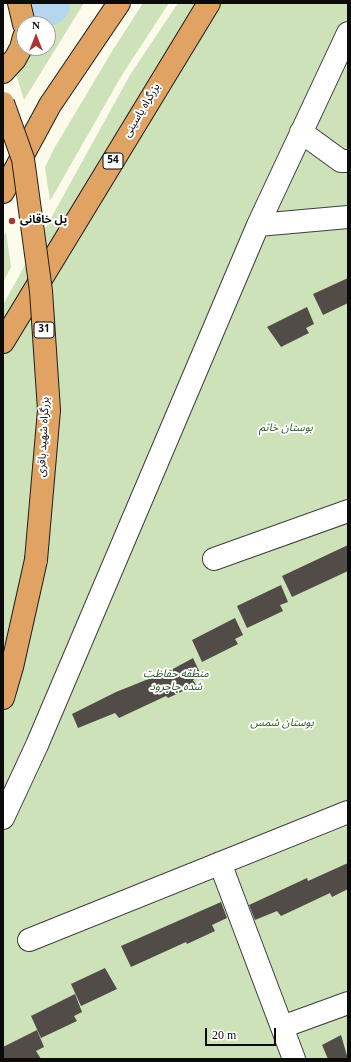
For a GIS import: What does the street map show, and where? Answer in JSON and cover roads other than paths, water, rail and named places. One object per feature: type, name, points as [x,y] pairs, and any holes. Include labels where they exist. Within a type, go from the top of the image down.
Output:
[{"type":"highway","points":[[19,3],[22,16]]},
{"type":"highway","points":[[3,192],[50,105],[119,3]]},
{"type":"highway","name":"بزرگراه یاسینی","points":[[3,342],[209,3]]},
{"type":"highway","points":[[3,72],[16,56]]},
{"type":"highway","name":"بزرگراه شهید باقری","points":[[3,103],[22,159],[42,291],[49,410],[36,560],[12,666],[3,698]]},
{"type":"street","points":[[3,818],[37,744],[258,225],[348,33]]},
{"type":"street","points":[[301,132],[341,161],[348,161]]},
{"type":"street","points":[[258,225],[348,217]]},
{"type":"street","points":[[214,559],[348,511]]},
{"type":"street","points":[[29,940],[348,812]]},
{"type":"street","points":[[220,863],[294,1059]]},
{"type":"street","points":[[282,1027],[348,1003]]},
{"type":"place","name":"پل خاقانی","points":[[12,221]]},
{"type":"park label","name":"بوستان خاتم","points":[[286,429]]},
{"type":"park label","name":"منطقه حفاظت شده جاجرود","points":[[176,681]]},
{"type":"park label","name":"بوستان شمس","points":[[282,724]]}]
